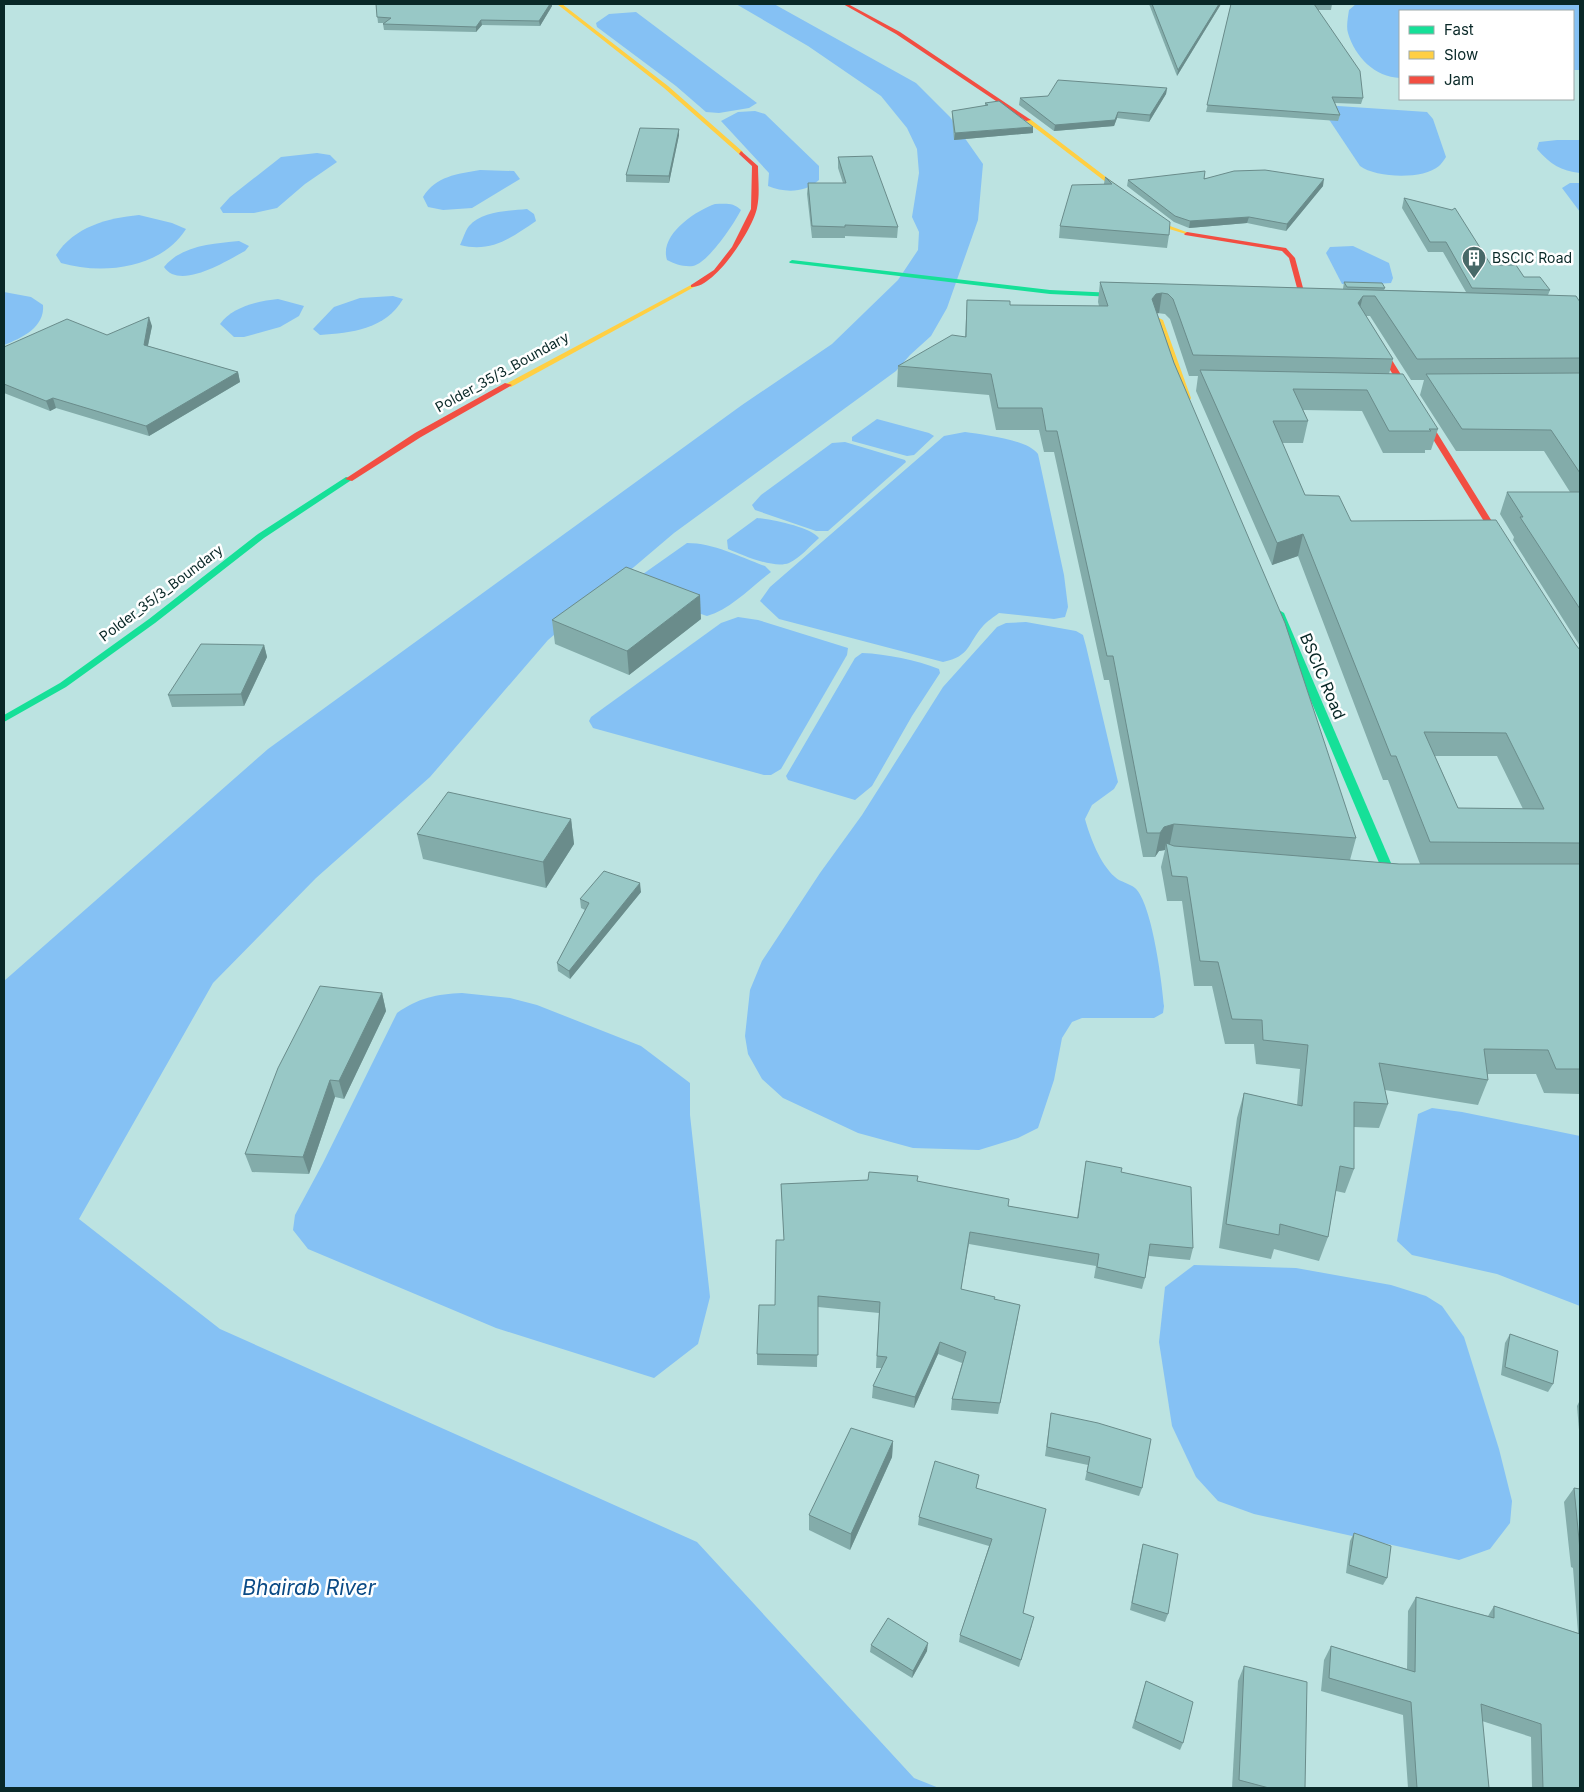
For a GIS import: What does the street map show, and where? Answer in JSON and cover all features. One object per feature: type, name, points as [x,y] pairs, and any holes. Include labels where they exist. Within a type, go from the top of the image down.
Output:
[{"type":"street","name":"Polder_35/3_Boundary","points":[[4,720],[70,680],[152,621],[261,536],[418,435],[548,363],[682,294],[716,271],[735,247],[754,210],[755,166],[666,87],[559,4]]},
{"type":"street","points":[[845,4],[898,33],[1005,103],[1168,227],[1186,234],[1268,245],[1284,249],[1292,258],[1304,299]]},
{"type":"street","points":[[792,262],[879,274],[1014,288],[1091,295],[1150,296]]},
{"type":"street","points":[[1159,320],[1186,383],[1192,411]]},
{"type":"street","points":[[1369,330],[1399,388],[1516,565]]},
{"type":"street","points":[[1399,388],[1423,388]]},
{"type":"street","name":"BSCIC Road","points":[[1274,603],[1391,877]]},
{"type":"water","name":"Bhairab River","points":[[736,4],[774,4],[916,83],[950,117],[983,164],[978,220],[947,308],[931,336],[896,371],[674,533],[548,640],[430,777],[316,878],[213,983],[79,1219],[220,1329],[697,1542],[914,1778],[939,1788],[4,1788],[4,981],[268,749],[742,405],[832,344],[898,280],[918,250],[919,232],[912,217],[919,173],[917,149],[907,128],[881,96],[808,46]]},
{"type":"water","points":[[1356,4],[1580,4],[1580,70],[1574,70],[1574,10],[1399,10],[1399,78],[1391,77],[1374,70],[1361,58],[1351,42],[1347,31],[1349,10]]},
{"type":"water","points":[[636,12],[757,103],[749,108],[719,113],[706,112],[676,86],[597,27],[596,23],[609,14]]},
{"type":"water","points":[[1338,106],[1427,112],[1433,119],[1446,157],[1432,171],[1422,174],[1400,176],[1367,170],[1360,166],[1322,109]]},
{"type":"water","points":[[755,111],[765,114],[819,166],[819,180],[808,187],[788,191],[768,186],[769,173],[721,121],[738,112]]},
{"type":"water","points":[[1580,140],[1580,173],[1567,171],[1556,166],[1537,149],[1539,142]]},
{"type":"water","points":[[317,153],[330,155],[337,162],[305,184],[277,208],[254,213],[223,213],[220,208],[230,197],[281,157]]},
{"type":"water","points":[[480,170],[514,171],[520,179],[472,208],[443,210],[428,207],[423,197],[434,184],[448,177]]},
{"type":"water","points":[[1570,183],[1580,183],[1580,212],[1562,188]]},
{"type":"water","points":[[715,204],[732,205],[741,210],[713,251],[693,266],[679,265],[667,260],[668,242],[673,233],[689,218]]},
{"type":"water","points":[[527,209],[534,214],[536,221],[509,238],[481,247],[460,245],[469,226],[481,217],[504,211]]},
{"type":"water","points":[[139,215],[172,223],[186,229],[162,253],[130,266],[112,268],[77,267],[61,263],[56,255],[72,237],[92,226],[115,219]]},
{"type":"water","points":[[239,241],[249,246],[245,251],[204,271],[181,276],[171,274],[164,267],[171,260],[189,250],[208,245]]},
{"type":"water","points":[[1353,246],[1389,263],[1393,278],[1391,283],[1342,284],[1326,253],[1330,247]]},
{"type":"water","points":[[4,292],[31,297],[43,305],[43,313],[31,331],[4,345]]},
{"type":"water","points":[[393,296],[403,299],[396,309],[387,317],[367,328],[344,333],[320,335],[313,329],[334,307],[360,298]]},
{"type":"water","points":[[278,299],[304,306],[299,316],[280,327],[244,337],[234,337],[220,324],[238,309],[262,301]]},
{"type":"water","points":[[877,419],[934,436],[914,455],[907,456],[852,441],[852,437]]},
{"type":"water","points":[[965,432],[1015,441],[1038,454],[1064,575],[1068,607],[1065,617],[1054,619],[999,613],[983,626],[964,653],[943,662],[779,619],[760,601],[770,587],[944,436]]},
{"type":"water","points":[[845,442],[905,460],[906,462],[828,531],[816,531],[755,510],[752,505],[761,495],[832,443]]},
{"type":"water","points":[[757,518],[799,527],[808,530],[819,538],[797,558],[783,564],[767,563],[728,549],[727,540]]},
{"type":"water","points":[[687,543],[707,545],[727,551],[765,566],[771,572],[733,603],[707,616],[668,603],[643,574]]},
{"type":"water","points":[[738,617],[758,620],[848,648],[847,655],[781,769],[771,775],[764,775],[593,728],[589,721],[591,717],[721,623]]},
{"type":"water","points":[[1026,622],[1076,631],[1083,635],[1118,782],[1114,789],[1092,805],[1085,819],[1100,858],[1110,872],[1117,879],[1135,888],[1141,896],[1155,944],[1164,1006],[1163,1013],[1154,1018],[1082,1018],[1072,1022],[1062,1038],[1054,1080],[1038,1128],[1018,1138],[979,1150],[913,1148],[858,1133],[783,1098],[762,1079],[748,1054],[745,1036],[750,990],[762,961],[820,873],[862,815],[943,687],[997,627],[1006,623]]},
{"type":"water","points":[[862,653],[911,660],[939,669],[940,673],[912,716],[872,786],[855,800],[788,780],[786,776],[855,658]]},
{"type":"water","points":[[462,993],[510,998],[537,1005],[641,1046],[690,1083],[690,1115],[710,1297],[698,1344],[654,1378],[496,1328],[308,1249],[293,1230],[295,1215],[323,1163],[397,1013],[412,1004],[428,998],[444,994]]},
{"type":"water","points":[[1432,1108],[1462,1112],[1580,1136],[1580,1306],[1497,1274],[1412,1255],[1397,1241],[1418,1114]]},
{"type":"water","points":[[1194,1265],[1296,1268],[1391,1285],[1426,1296],[1442,1306],[1464,1337],[1499,1449],[1512,1501],[1510,1523],[1490,1549],[1459,1560],[1254,1514],[1218,1501],[1196,1477],[1172,1426],[1159,1342],[1165,1287]]},
{"type":"building","points":[[376,4],[550,4],[539,21],[481,20],[476,27],[383,24],[391,18],[377,17]]},
{"type":"building","points":[[1152,4],[1219,4],[1178,70]]},
{"type":"building","points":[[1231,4],[1314,4],[1360,71],[1363,98],[1332,97],[1340,115],[1207,105]]},
{"type":"building","points":[[1058,80],[1167,88],[1150,115],[1118,112],[1115,120],[1055,125],[1020,98],[1048,96]]},
{"type":"building","points":[[999,101],[1033,127],[955,133],[952,111],[988,105],[985,103]]},
{"type":"building","points":[[640,128],[679,129],[669,176],[626,175]]},
{"type":"building","points":[[872,156],[898,227],[812,226],[808,183],[846,183],[838,157]]},
{"type":"building","points":[[1265,170],[1324,179],[1287,224],[1249,217],[1190,221],[1175,216],[1128,180],[1205,171],[1204,179],[1234,171]]},
{"type":"building","points":[[1105,177],[1170,222],[1169,235],[1060,226],[1072,185],[1112,184]]},
{"type":"building","points":[[1404,198],[1452,210],[1455,208],[1491,265],[1516,265],[1524,277],[1540,277],[1550,290],[1472,288],[1446,242],[1430,242]]},
{"type":"building","points":[[1100,282],[1576,296],[1580,302],[1580,358],[1417,359],[1375,296],[1363,296],[1358,303],[1393,359],[1193,355],[1173,299],[1168,294],[1162,293],[1156,294],[1152,299],[1174,363],[1285,623],[1356,838],[1174,824],[1164,827],[1160,833],[1147,833],[1113,656],[1107,656],[1057,431],[1046,431],[1042,408],[998,408],[991,374],[898,366],[952,335],[966,337],[967,300],[1010,301],[1010,305],[1108,306]]},
{"type":"building","points":[[1344,282],[1382,283],[1385,288],[1347,287]]},
{"type":"building","points":[[149,317],[144,345],[238,372],[146,426],[53,398],[46,401],[4,384],[4,347],[67,319],[107,335]]},
{"type":"building","points":[[1200,370],[1403,374],[1438,429],[1429,429],[1431,431],[1389,431],[1367,390],[1293,389],[1308,421],[1273,421],[1305,495],[1339,496],[1351,521],[1496,520],[1580,650],[1580,843],[1430,842],[1396,756],[1391,756],[1303,534],[1277,543]],"holes":[[[1424,732],[1506,733],[1544,809],[1458,808]]]},
{"type":"building","points":[[1580,373],[1580,473],[1551,430],[1462,429],[1426,374]]},
{"type":"building","points":[[1507,492],[1580,492],[1580,609],[1520,517],[1523,517]]},
{"type":"building","points":[[626,567],[700,595],[627,651],[552,620]]},
{"type":"building","points":[[201,644],[264,645],[241,694],[168,695]]},
{"type":"building","points":[[448,792],[571,819],[543,862],[417,834]]},
{"type":"building","points":[[1166,843],[1174,846],[1399,864],[1580,864],[1580,1069],[1556,1069],[1548,1050],[1484,1049],[1488,1080],[1379,1063],[1388,1104],[1354,1102],[1354,1169],[1340,1166],[1328,1237],[1280,1224],[1279,1235],[1226,1224],[1244,1093],[1302,1106],[1308,1045],[1263,1040],[1262,1020],[1232,1019],[1218,962],[1200,961],[1187,877],[1172,876]]},
{"type":"building","points":[[604,871],[640,883],[569,971],[557,963],[589,903],[580,899]]},
{"type":"building","points":[[320,986],[382,993],[339,1081],[330,1080],[303,1157],[245,1154],[278,1068]]},
{"type":"building","points":[[1086,1161],[1122,1168],[1121,1172],[1191,1187],[1193,1248],[1150,1244],[1145,1278],[1097,1267],[1099,1254],[970,1232],[961,1289],[1020,1305],[1000,1403],[952,1399],[966,1352],[940,1342],[915,1397],[873,1386],[887,1357],[877,1356],[880,1302],[818,1296],[818,1355],[757,1354],[759,1305],[775,1305],[776,1240],[784,1240],[781,1184],[868,1180],[869,1172],[918,1176],[917,1181],[1009,1199],[1008,1206],[1078,1218]]},
{"type":"building","points":[[1510,1334],[1558,1351],[1553,1384],[1505,1367]]},
{"type":"building","points":[[1051,1413],[1098,1423],[1151,1439],[1142,1488],[1087,1472],[1090,1457],[1047,1447]]},
{"type":"building","points":[[851,1428],[893,1441],[851,1534],[809,1515]]},
{"type":"building","points":[[935,1461],[979,1475],[976,1488],[1046,1509],[1023,1613],[1034,1617],[1021,1660],[960,1635],[992,1539],[919,1517]]},
{"type":"building","points":[[1574,1488],[1580,1489],[1580,1550]]},
{"type":"building","points":[[1354,1533],[1391,1546],[1387,1578],[1349,1565]]},
{"type":"building","points":[[1143,1544],[1178,1554],[1168,1614],[1132,1603]]},
{"type":"building","points":[[1416,1597],[1494,1618],[1494,1606],[1580,1634],[1580,1788],[1543,1788],[1541,1724],[1481,1704],[1489,1788],[1417,1788],[1411,1702],[1329,1678],[1331,1646],[1415,1672]]},
{"type":"building","points":[[888,1618],[928,1643],[913,1671],[871,1645]]},
{"type":"building","points":[[1244,1666],[1307,1682],[1305,1788],[1269,1788],[1239,1780]]},
{"type":"building","points":[[1146,1681],[1193,1702],[1183,1743],[1135,1721]]},
{"type":"traffic: fast","points":[[792,262],[1050,292],[1136,296]]},
{"type":"traffic: fast","points":[[4,719],[63,685],[152,621],[261,536],[349,479]]},
{"type":"traffic: fast","points":[[1279,613],[1391,877]]},
{"type":"traffic: slow","points":[[559,4],[666,87],[741,153]]},
{"type":"traffic: slow","points":[[1028,120],[1168,227],[1187,234]]},
{"type":"traffic: slow","points":[[508,385],[693,286]]},
{"type":"traffic: slow","points":[[1159,320],[1187,398]]},
{"type":"traffic: jam","points":[[845,4],[898,33],[1028,120]]},
{"type":"traffic: jam","points":[[693,286],[716,271],[735,247],[754,209],[755,166],[741,153]]},
{"type":"traffic: jam","points":[[1187,234],[1284,249],[1292,258],[1303,299]]},
{"type":"traffic: jam","points":[[1373,336],[1507,552]]},
{"type":"traffic: jam","points":[[349,479],[418,435],[508,385]]},
{"type":"place","name":"BSCIC Road","points":[[1474,279]]}]
